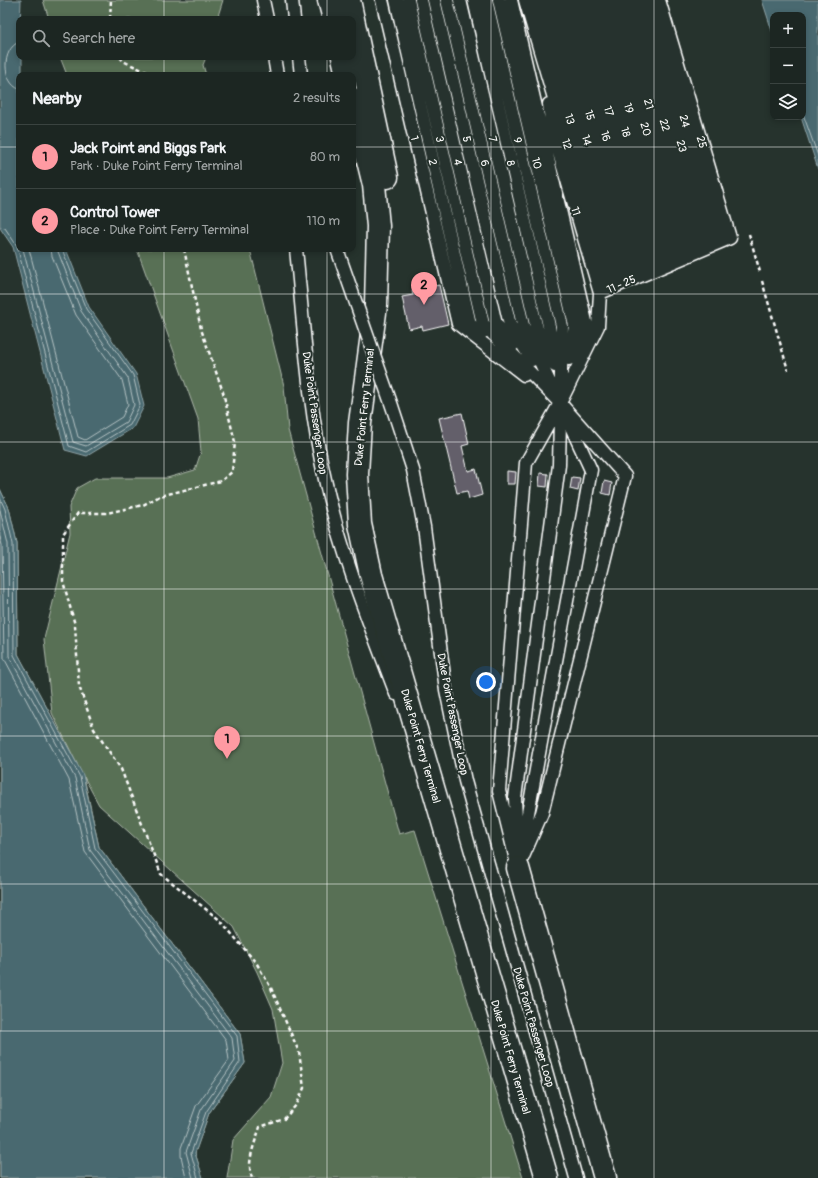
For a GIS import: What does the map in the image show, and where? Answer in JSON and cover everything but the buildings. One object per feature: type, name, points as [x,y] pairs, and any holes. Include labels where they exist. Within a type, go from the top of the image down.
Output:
[{"type":"highway","points":[[329,0],[333,16]]},
{"type":"highway","name":"Duke Point Ferry Terminal","points":[[349,0],[352,16]]},
{"type":"highway","name":"Duke Point Ferry Terminal","points":[[356,33],[384,161],[390,204],[390,248],[376,305],[357,448],[360,524],[371,575],[547,1178]]},
{"type":"highway","points":[[344,60],[346,72]]},
{"type":"highway","name":"Duke Point Ferry Terminal","points":[[356,111],[374,184],[377,206],[376,305]]},
{"type":"highway","points":[[518,868],[606,1178]]},
{"type":"lane","points":[[264,0],[267,16]]},
{"type":"lane","points":[[292,0],[294,16]]},
{"type":"lane","name":"1","points":[[382,0],[458,324],[560,403]]},
{"type":"lane","name":"2","points":[[396,0],[470,324],[560,403]]},
{"type":"lane","name":"3","points":[[408,0],[483,324],[560,403]]},
{"type":"lane","name":"4","points":[[421,0],[496,324],[560,403]]},
{"type":"lane","name":"5","points":[[434,0],[510,325],[560,403]]},
{"type":"lane","name":"6","points":[[447,0],[523,325],[560,403]]},
{"type":"lane","name":"7","points":[[460,0],[536,325],[560,403]]},
{"type":"lane","name":"8","points":[[474,0],[549,326],[560,403]]},
{"type":"lane","name":"9","points":[[486,0],[562,326],[560,403]]},
{"type":"lane","name":"10","points":[[499,0],[575,326],[560,403]]},
{"type":"lane","points":[[511,0],[587,326],[560,403],[526,463],[499,791],[518,868]]},
{"type":"lane","name":"12","points":[[524,0],[546,73],[665,265]]},
{"type":"lane","name":"13","points":[[535,0],[665,265]]},
{"type":"lane","name":"14","points":[[545,0],[665,265]]},
{"type":"lane","name":"15","points":[[556,0],[665,265]]},
{"type":"lane","name":"16","points":[[566,0],[665,265]]},
{"type":"lane","name":"17","points":[[576,0],[665,265]]},
{"type":"lane","name":"18","points":[[587,0],[665,265]]},
{"type":"lane","name":"19","points":[[597,0],[665,265]]},
{"type":"lane","name":"20","points":[[608,0],[665,265]]},
{"type":"lane","name":"21","points":[[618,0],[665,265]]},
{"type":"lane","name":"22","points":[[628,0],[665,265]]},
{"type":"lane","name":"23","points":[[639,0],[665,265]]},
{"type":"lane","name":"24","points":[[649,0],[665,265]]},
{"type":"lane","name":"25","points":[[659,0],[665,265]]},
{"type":"lane","points":[[274,60],[276,72]]},
{"type":"lane","points":[[299,60],[301,72]]},
{"type":"lane","name":"11","points":[[546,73],[552,129],[665,265]]},
{"type":"lane","name":"Duke Point Passenger Loop","points":[[296,252],[317,440],[334,520],[350,571],[443,822]]},
{"type":"lane","name":"Duke Point Passenger Loop","points":[[338,252],[410,462],[424,527],[446,690],[460,758],[576,1178]]},
{"type":"lane","name":"11 - 25","points":[[560,403],[598,326],[665,265]]},
{"type":"lane","points":[[518,868],[542,813],[625,476],[560,403]]},
{"type":"lane","points":[[518,868],[515,798],[558,465],[560,403]]},
{"type":"lane","points":[[518,868],[591,470],[560,403]]},
{"type":"path","points":[[110,16],[111,0]]},
{"type":"path","points":[[122,60],[147,72]]},
{"type":"path","points":[[185,252],[201,329],[223,392],[236,442],[232,472],[221,481],[160,496],[143,505],[107,512],[78,513],[63,534],[63,581],[75,625],[79,686],[94,729],[121,769],[161,874],[221,921],[257,964],[271,988],[299,1052],[304,1088],[297,1104],[284,1119],[260,1127],[251,1153],[250,1172],[252,1178]]},
{"type":"path","points":[[762,281],[788,370]]},
{"type":"green space","points":[[43,0],[223,0],[218,16],[48,16]]},
{"type":"green space","points":[[61,60],[205,60],[203,65],[205,72],[66,72]]},
{"type":"green space","points":[[138,252],[251,252],[284,386],[288,430],[399,834],[415,830],[523,1178],[227,1178],[233,1140],[271,1097],[282,1063],[273,1009],[257,972],[234,927],[99,805],[84,777],[99,847],[240,1034],[245,1063],[209,1113],[195,1153],[203,1178],[0,1178],[0,489],[9,508],[17,543],[18,654],[77,764],[52,713],[44,639],[70,533],[69,507],[77,488],[95,478],[167,478],[195,470],[201,452],[198,419]]},
{"type":"water","points":[[0,0],[21,0],[20,16],[16,16],[16,60],[22,60],[22,72],[16,72],[16,252],[67,252],[89,307],[136,374],[144,406],[133,428],[87,456],[65,450],[13,247],[0,228]]},
{"type":"water","points":[[762,0],[818,0],[818,169],[802,120],[806,120],[806,12],[770,12],[770,25]]},
{"type":"water","points":[[0,489],[9,508],[17,543],[18,654],[83,775],[99,847],[240,1034],[245,1063],[209,1113],[195,1153],[203,1178],[0,1178]]},
{"type":"place","name":"Control Tower","points":[[424,305]]},
{"type":"place","name":"Jack Point and Biggs Park","points":[[227,759]]}]
